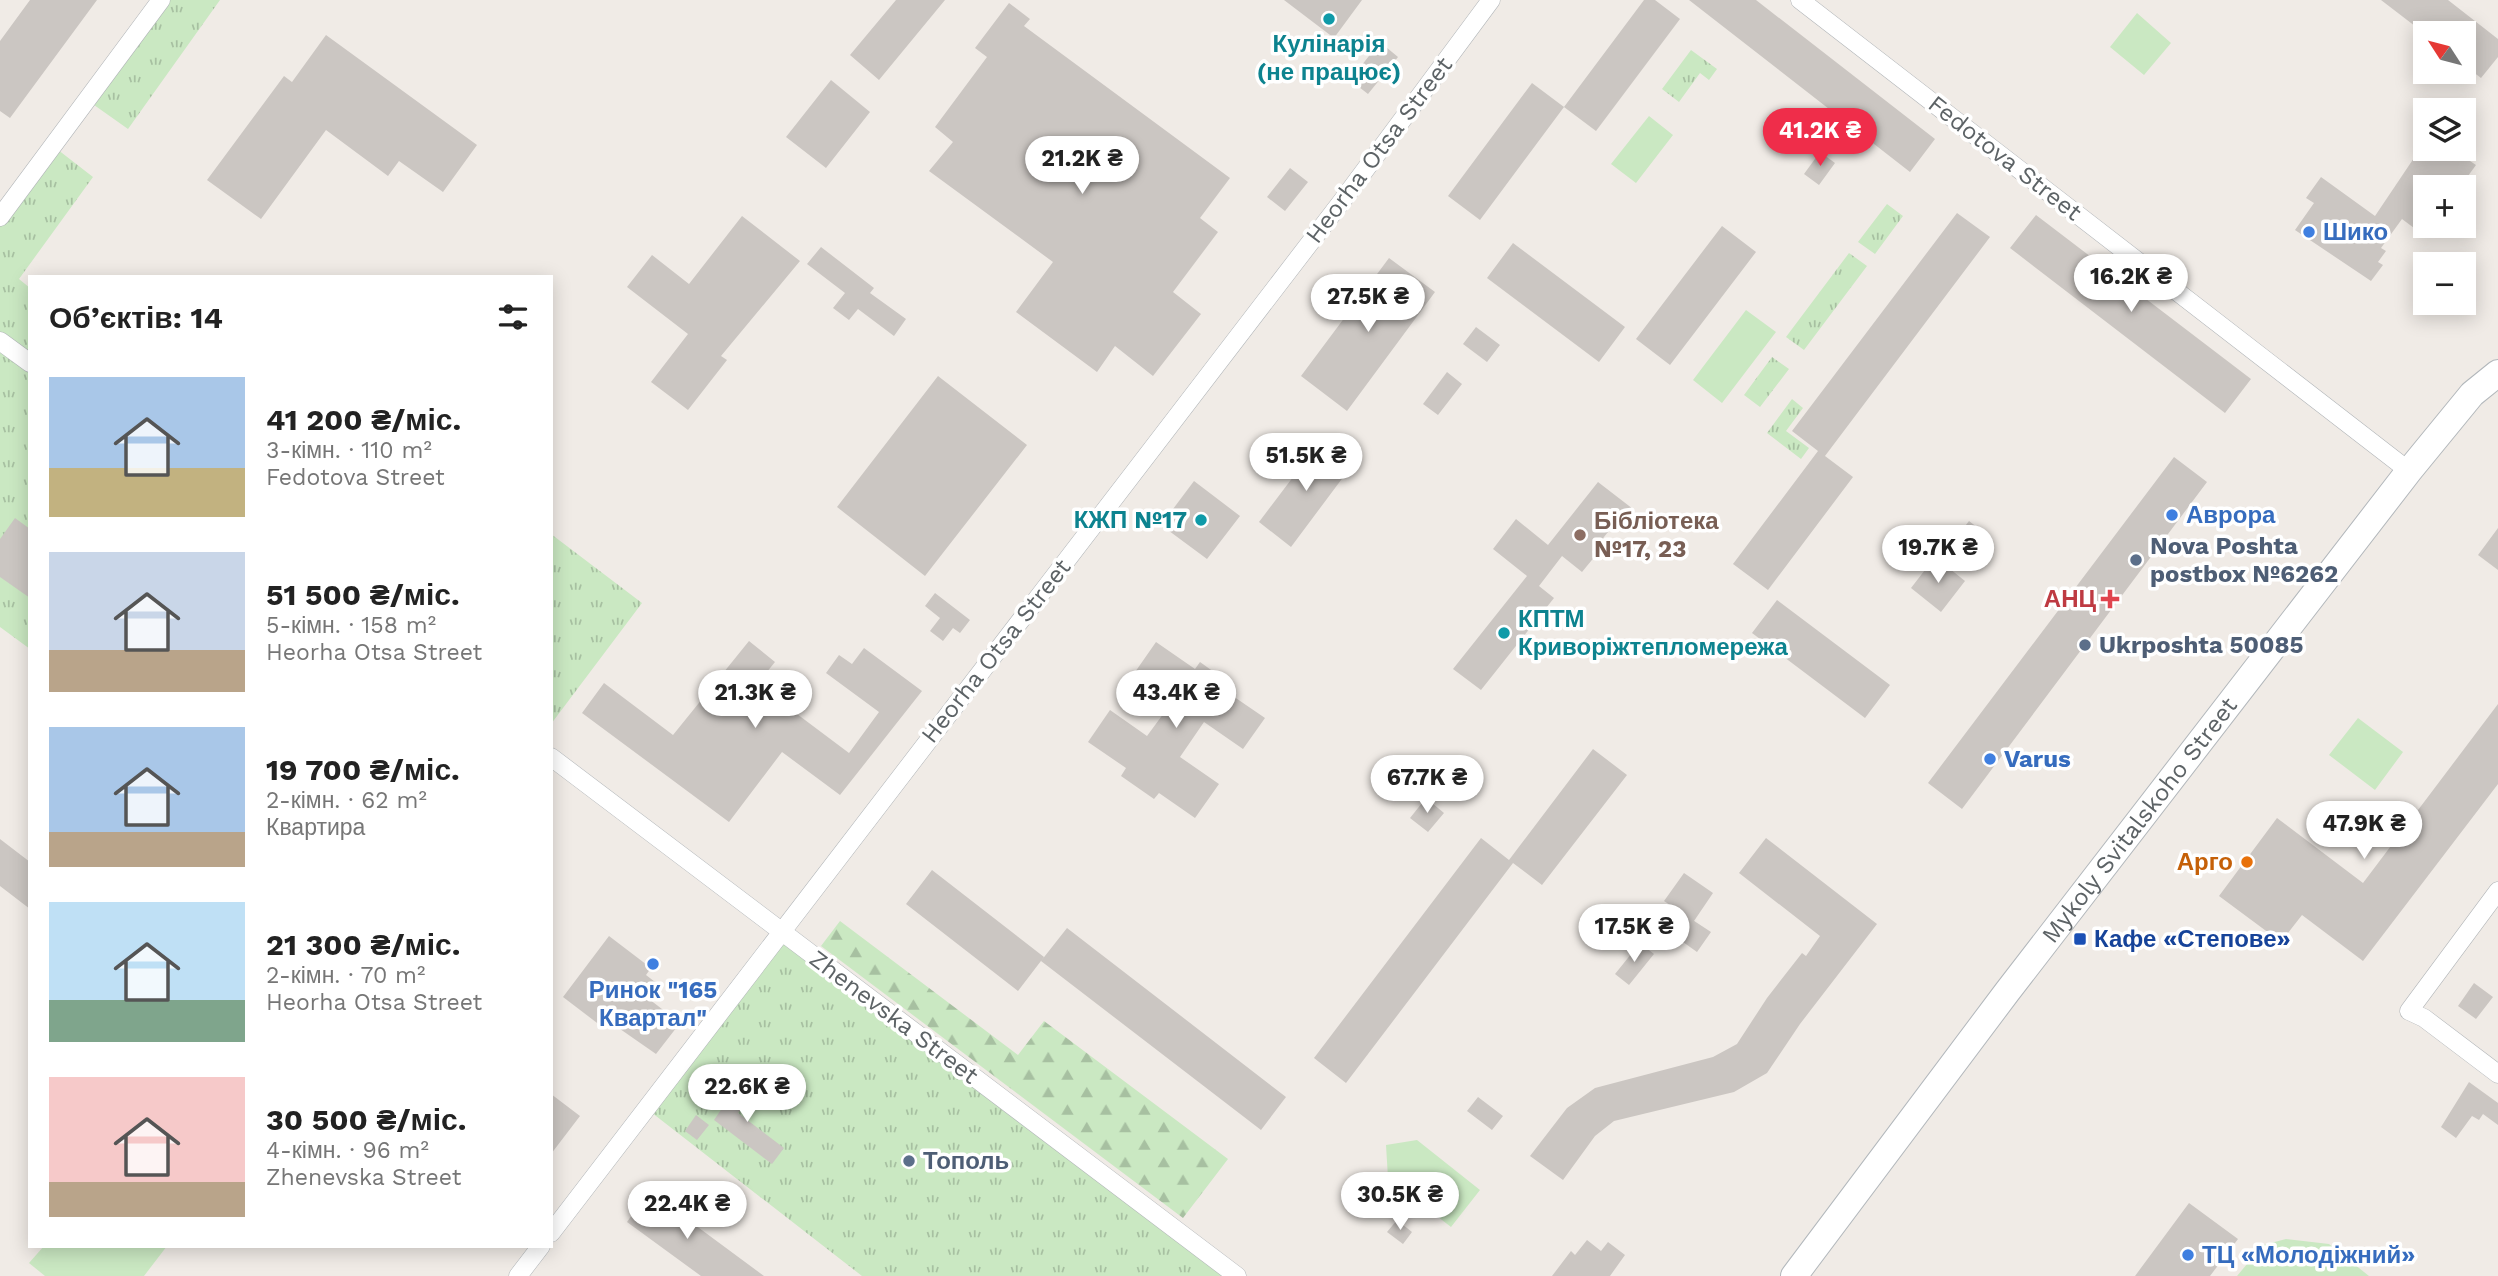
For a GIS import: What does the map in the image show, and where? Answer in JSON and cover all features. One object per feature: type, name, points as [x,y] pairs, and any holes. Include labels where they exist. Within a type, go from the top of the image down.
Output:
[{"type":"main road","name":"Mykoly Svitalskoho Street","points":[[1794,1276],[1999,1002],[2409,471],[2472,394],[2498,373]]},
{"type":"street","points":[[0,217],[161,0]]},
{"type":"street","name":"Heorha Otsa Street","points":[[553,1230],[780,930],[1334,212],[1491,0]]},
{"type":"street","name":"Fedotova Street","points":[[1800,0],[2409,471]]},
{"type":"street","points":[[0,341],[28,362]]},
{"type":"street","name":"Zhenevska Street","points":[[553,759],[1237,1276]]},
{"type":"street","points":[[2498,891],[2409,1011],[2424,1018],[2498,1074]]},
{"type":"street","points":[[518,1276],[539,1248]]},
{"type":"green space","points":[[161,0],[220,0],[128,129],[87,100]]},
{"type":"green space","points":[[2137,13],[2171,43],[2144,75],[2110,47]]},
{"type":"green space","points":[[1691,50],[1717,69],[1709,80],[1700,73],[1679,102],[1662,89]]},
{"type":"green space","points":[[1649,116],[1673,135],[1636,183],[1611,164]]},
{"type":"green space","points":[[53,146],[93,177],[19,279],[28,286],[28,648],[0,627],[0,217]]},
{"type":"green space","points":[[1887,204],[1903,216],[1875,254],[1858,242]]},
{"type":"green space","points":[[1849,253],[1867,266],[1804,350],[1786,337]]},
{"type":"green space","points":[[1746,310],[1776,332],[1722,403],[1693,380]]},
{"type":"green space","points":[[1772,357],[1789,369],[1760,407],[1744,395]]},
{"type":"green space","points":[[1792,399],[1803,408],[1786,431],[1809,448],[1801,459],[1767,433]]},
{"type":"green space","points":[[553,536],[642,603],[553,721]]},
{"type":"green space","points":[[2358,718],[2403,752],[2375,790],[2329,755]]},
{"type":"green space","points":[[840,921],[1018,1055],[1044,1021],[1228,1159],[1183,1218],[821,946]]},
{"type":"green space","points":[[780,930],[1237,1276],[862,1276],[647,1109]]},
{"type":"green space","points":[[1417,1140],[1480,1190],[1451,1227],[1388,1178],[1386,1145]]},
{"type":"green space","points":[[2286,1239],[2329,1244],[2369,1276],[2237,1276],[2263,1245]]},
{"type":"green space","points":[[42,1248],[165,1248],[144,1276],[45,1276],[29,1263]]},
{"type":"building","points":[[30,0],[97,0],[10,118],[0,111],[0,41]]},
{"type":"building","points":[[896,0],[945,0],[879,80],[850,55]]},
{"type":"building","name":"Кулінарія (не працює)","points":[[1284,0],[1362,0],[1334,38]]},
{"type":"building","points":[[1644,0],[1655,0],[1680,19],[1596,131],[1564,107]]},
{"type":"building","points":[[1689,0],[1756,0],[1935,139],[1910,172]]},
{"type":"building","points":[[2381,0],[2448,0],[2475,21],[2413,21],[2413,25]]},
{"type":"building","points":[[1009,3],[1030,19],[1024,26],[1230,178],[1200,218],[1218,232],[1173,292],[1201,314],[1153,376],[1115,346],[1097,372],[1016,312],[1053,262],[929,171],[953,142],[935,127],[987,57],[975,48]]},
{"type":"building","points":[[2476,22],[2498,39],[2498,57],[2481,78],[2476,74]]},
{"type":"building","points":[[326,35],[477,145],[443,192],[399,161],[388,176],[326,130],[261,219],[207,180],[284,76],[292,82]]},
{"type":"building","points":[[1380,42],[1398,57],[1368,94],[1350,80]]},
{"type":"building","points":[[831,80],[870,112],[826,168],[786,137]]},
{"type":"building","points":[[1532,83],[1564,107],[1480,220],[1448,196]]},
{"type":"building","points":[[1820,152],[1835,163],[1819,185],[1804,174]]},
{"type":"building","points":[[2413,159],[2470,161],[2476,165],[2469,175],[2413,175],[2413,227],[2402,219],[2381,248],[2386,251],[2378,262],[2383,265],[2371,281],[2295,230],[2314,203],[2306,198],[2321,177],[2375,216]]},
{"type":"building","points":[[1290,168],[1308,182],[1285,211],[1267,197]]},
{"type":"building","points":[[1957,213],[1990,237],[1825,456],[1853,477],[1768,590],[1733,564],[1818,451],[1792,431]]},
{"type":"building","points":[[2036,215],[2251,379],[2225,413],[2010,248]]},
{"type":"building","points":[[742,216],[800,261],[721,356],[727,360],[688,410],[651,382],[688,334],[627,287],[652,255],[689,284]]},
{"type":"building","points":[[1722,226],[1756,252],[1670,365],[1636,339]]},
{"type":"building","points":[[1513,243],[1625,327],[1599,362],[1487,278]]},
{"type":"building","points":[[821,247],[874,288],[870,293],[906,319],[894,336],[858,309],[849,320],[833,308],[845,293],[807,264]]},
{"type":"building","points":[[1389,258],[1435,292],[1347,411],[1301,376]]},
{"type":"building","points":[[1476,327],[1500,345],[1487,362],[1463,344]]},
{"type":"building","points":[[1447,372],[1462,384],[1438,415],[1423,404]]},
{"type":"building","points":[[938,376],[1027,445],[925,576],[837,507]]},
{"type":"building","points":[[1321,440],[1353,464],[1291,547],[1259,522]]},
{"type":"building","points":[[2174,457],[2207,482],[1962,809],[1928,783]]},
{"type":"building","name":"КЖП №17","points":[[1194,481],[1240,516],[1207,559],[1161,525]]},
{"type":"building","points":[[1598,482],[1633,509],[1620,526],[1616,522],[1592,552],[1596,555],[1582,572],[1562,556],[1539,586],[1554,598],[1481,690],[1453,669],[1527,576],[1493,549],[1516,519],[1548,545]]},
{"type":"building","points":[[15,518],[28,528],[28,597],[0,577],[0,539]]},
{"type":"building","points":[[1969,521],[1991,538],[1980,551],[1959,534]]},
{"type":"building","points":[[2498,528],[2498,570],[2478,555]]},
{"type":"building","points":[[1935,557],[1965,581],[1941,612],[1911,588]]},
{"type":"building","points":[[935,593],[970,620],[960,633],[953,628],[943,641],[930,631],[940,618],[925,606]]},
{"type":"building","points":[[1777,600],[1890,685],[1865,718],[1752,633]]},
{"type":"building","points":[[749,641],[775,662],[757,684],[849,753],[879,712],[826,673],[839,655],[852,664],[864,648],[922,691],[840,795],[782,752],[729,822],[582,713],[604,683],[673,735]]},
{"type":"building","points":[[1156,642],[1195,669],[1200,662],[1232,685],[1227,692],[1265,718],[1243,749],[1204,722],[1180,757],[1219,784],[1195,818],[1159,793],[1154,799],[1121,776],[1126,768],[1088,742],[1110,710],[1147,736],[1172,702],[1133,675]]},
{"type":"building","points":[[2498,704],[2498,784],[2363,961],[2302,915],[2281,942],[2219,896],[2277,818],[2363,883]]},
{"type":"building","points":[[1593,749],[1627,775],[1542,885],[1513,863],[1346,1083],[1314,1058],[1481,838],[1509,860]]},
{"type":"building","points":[[1426,798],[1444,813],[1428,832],[1410,818]]},
{"type":"building","points":[[1766,838],[1877,924],[1800,1024],[1767,1073],[1734,1092],[1614,1121],[1595,1136],[1563,1180],[1530,1156],[1567,1108],[1595,1088],[1713,1057],[1737,1044],[1767,998],[1802,953],[1806,956],[1820,936],[1739,873]]},
{"type":"building","points":[[0,839],[28,860],[28,907],[0,886]]},
{"type":"building","points":[[932,870],[1044,957],[1018,991],[906,904]]},
{"type":"building","points":[[1684,873],[1713,893],[1694,921],[1664,901]]},
{"type":"building","points":[[1682,913],[1711,932],[1697,952],[1669,932]]},
{"type":"building","points":[[1067,928],[1286,1097],[1261,1130],[1041,961]]},
{"type":"building","points":[[609,936],[651,968],[646,975],[659,985],[649,999],[680,1023],[656,1054],[610,1022],[605,1029],[563,997]]},
{"type":"building","points":[[1640,943],[1654,954],[1629,985],[1615,974]]},
{"type":"building","points":[[2474,983],[2493,997],[2476,1019],[2458,1006]]},
{"type":"building","points":[[742,1079],[756,1090],[738,1113],[784,1148],[772,1164],[714,1120]]},
{"type":"building","points":[[2469,1082],[2498,1103],[2498,1125],[2483,1114],[2479,1120],[2472,1116],[2456,1138],[2441,1127]]},
{"type":"building","points":[[553,1096],[580,1116],[553,1151]]},
{"type":"building","points":[[1478,1097],[1503,1116],[1492,1130],[1467,1111]]},
{"type":"building","points":[[696,1115],[709,1125],[697,1140],[685,1131]]},
{"type":"building","points":[[649,1191],[764,1276],[701,1276],[627,1222]]},
{"type":"building","name":"ТЦ «Молодіжний»","points":[[2189,1203],[2238,1239],[2210,1276],[2135,1276]]},
{"type":"building","points":[[1397,1220],[1412,1232],[1403,1244],[1387,1232]]},
{"type":"building","points":[[1587,1240],[1601,1251],[1608,1242],[1625,1255],[1610,1276],[1552,1276],[1571,1251],[1575,1255]]},
{"type":"place","name":"Кулінарія (не працює)","points":[[1329,19]]},
{"type":"place","name":"Шико","points":[[2309,232]]},
{"type":"place","name":"Аврора","points":[[2172,515]]},
{"type":"place","name":"КЖП №17","points":[[1201,520]]},
{"type":"place","name":"Бібліотека №17, 23","points":[[1580,535]]},
{"type":"place","name":"Nova Poshta postbox №6262","points":[[2136,560]]},
{"type":"place","name":"АНЦ","points":[[2110,599]]},
{"type":"place","name":"КПТМ Криворіжтепломережа","points":[[1504,633]]},
{"type":"place","name":"Ukrposhta 50085","points":[[2085,645]]},
{"type":"place","name":"Varus","points":[[1990,759]]},
{"type":"place","name":"Арго","points":[[2247,862]]},
{"type":"place","name":"Кафе «Степове»","points":[[2080,939]]},
{"type":"place","name":"Ринок \"165 Квартал\"","points":[[653,964]]},
{"type":"place","name":"Тополь","points":[[909,1161]]},
{"type":"place","name":"ТЦ «Молодіжний»","points":[[2188,1255]]}]
